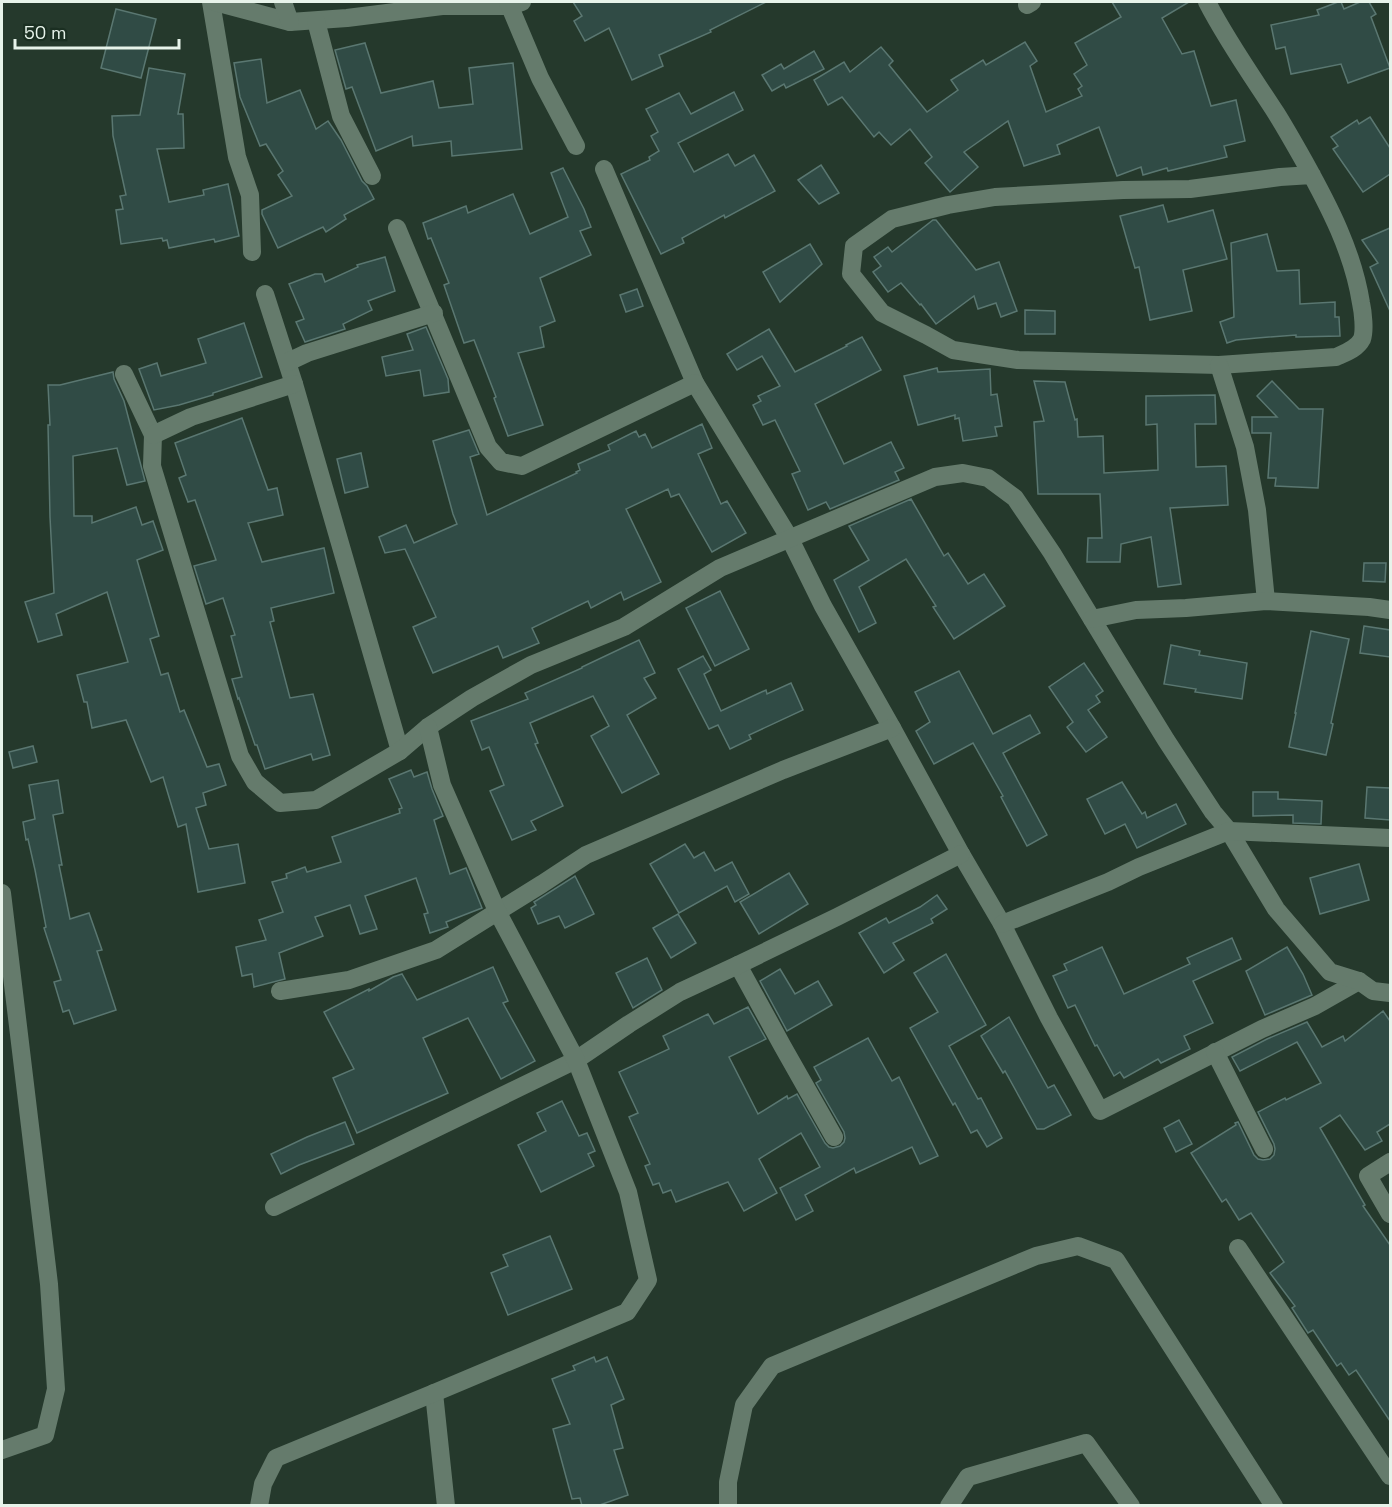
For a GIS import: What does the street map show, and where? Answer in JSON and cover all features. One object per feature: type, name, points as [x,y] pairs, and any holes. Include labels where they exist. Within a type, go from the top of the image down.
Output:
[{"type":"street","points":[[252,252],[250,195],[237,157],[213,2],[290,22],[347,18],[442,6],[513,3],[540,78],[576,146]]},
{"type":"street","points":[[283,2],[290,22]]},
{"type":"street","points":[[1207,2],[1219,26],[1278,116],[1312,175],[1341,230],[1359,286],[1364,319],[1362,340],[1351,351],[1336,357],[1219,365],[1018,360],[952,350],[882,313],[851,274],[854,246],[892,219],[948,205],[995,197],[1190,189],[1270,178],[1312,175]]},
{"type":"street","points":[[316,21],[341,116],[372,176]]},
{"type":"street","points":[[604,169],[695,383],[790,539],[823,606],[960,854],[1002,924],[1049,1018],[1100,1111],[1262,1029],[1315,1006],[1359,981]]},
{"type":"street","points":[[397,228],[488,447],[501,462],[522,466],[695,383]]},
{"type":"street","points":[[265,294],[288,362],[400,751]]},
{"type":"street","points":[[288,362],[307,352],[434,314]]},
{"type":"street","points":[[1219,365],[1247,457],[1257,510],[1266,601]]},
{"type":"street","points":[[124,374],[153,435],[152,466],[240,756],[255,782],[280,803],[316,800],[400,751],[428,727],[472,698],[531,665],[624,627],[720,568],[935,477],[963,473],[988,478],[1014,498],[1052,553],[1190,776],[1213,812],[1229,831],[1276,909],[1330,972],[1359,981],[1373,991],[1390,993]]},
{"type":"street","points":[[153,435],[191,417],[294,384]]},
{"type":"street","points":[[1092,619],[1136,610],[1266,601],[1390,610]]},
{"type":"street","points":[[259,1506],[263,1484],[276,1458],[435,1394],[627,1312],[648,1280],[628,1192],[576,1060],[497,911],[442,785],[428,727]]},
{"type":"street","points":[[280,991],[349,980],[436,950],[586,855],[783,770],[892,728]]},
{"type":"street","points":[[1002,924],[1229,831],[1390,838]]},
{"type":"street","points":[[274,1207],[576,1060],[680,992],[887,892],[960,854]]},
{"type":"street","points":[[2,893],[49,1284],[56,1389],[45,1435],[2,1450]]},
{"type":"street","points":[[738,965],[834,1137]]},
{"type":"street","points":[[1215,1052],[1264,1149]]},
{"type":"street","points":[[1390,1162],[1368,1176],[1390,1214]]},
{"type":"street","points":[[728,1506],[728,1482],[744,1405],[772,1366],[1036,1256],[1078,1246],[1116,1260],[1274,1506]]},
{"type":"street","points":[[1238,1248],[1390,1476]]},
{"type":"street","points":[[435,1394],[446,1506]]},
{"type":"street","points":[[949,1506],[968,1477],[1086,1443],[1131,1506]]},
{"type":"building","points":[[573,2],[766,2],[710,30],[711,32],[659,55],[663,66],[632,80],[609,28],[585,41],[574,21],[582,16]]},
{"type":"building","points":[[1112,2],[1189,2],[1162,18],[1182,54],[1194,51],[1211,106],[1236,100],[1245,141],[1224,146],[1227,157],[1168,171],[1167,168],[1143,175],[1141,167],[1117,176],[1099,127],[1057,145],[1060,154],[1024,166],[1008,121],[964,152],[978,167],[950,192],[925,163],[932,157],[910,129],[891,145],[879,132],[874,137],[842,97],[828,105],[814,80],[844,62],[850,72],[881,47],[893,61],[889,65],[927,112],[958,90],[951,80],[983,60],[986,65],[1025,42],[1037,61],[1030,66],[1046,112],[1082,96],[1078,89],[1082,86],[1074,74],[1087,65],[1075,43],[1121,17]]},
{"type":"building","points":[[1341,2],[1344,9],[1360,2],[1369,2],[1376,14],[1371,17],[1390,68],[1348,83],[1341,64],[1291,74],[1285,47],[1276,49],[1271,25],[1319,15],[1317,10]]},
{"type":"building","points":[[116,9],[156,19],[141,78],[101,68]]},
{"type":"building","points":[[365,43],[381,93],[433,81],[439,108],[473,104],[469,68],[513,63],[522,149],[452,156],[451,141],[413,146],[412,136],[376,151],[352,87],[346,89],[335,50]]},
{"type":"building","points":[[814,51],[824,69],[786,88],[784,84],[772,91],[762,75],[781,64],[784,69]]},
{"type":"building","points":[[261,59],[267,103],[300,90],[316,129],[328,121],[374,199],[344,215],[346,219],[326,232],[323,227],[278,248],[262,210],[292,196],[278,175],[283,171],[266,144],[260,146],[240,97],[234,63]]},
{"type":"building","points":[[149,68],[185,74],[178,114],[183,114],[184,148],[157,149],[169,202],[204,195],[203,190],[228,184],[239,236],[215,242],[214,239],[169,248],[167,240],[163,241],[162,238],[121,244],[116,210],[123,209],[120,196],[126,195],[113,136],[112,116],[140,115]]},
{"type":"building","points":[[734,92],[743,110],[678,143],[694,172],[728,154],[735,166],[754,155],[775,191],[682,238],[684,243],[661,254],[621,174],[650,160],[649,157],[659,151],[651,136],[658,132],[646,109],[679,93],[691,114]]},
{"type":"building","points":[[1370,117],[1390,148],[1390,174],[1363,192],[1333,149],[1338,146],[1331,137],[1357,120],[1359,124]]},
{"type":"building","points":[[821,165],[839,193],[819,204],[798,180]]},
{"type":"building","points":[[563,168],[591,227],[580,231],[591,255],[540,278],[555,321],[540,327],[544,347],[518,353],[543,425],[508,436],[474,340],[464,343],[444,285],[449,283],[423,223],[466,206],[468,213],[513,194],[530,234],[568,217],[551,173]]},
{"type":"building","points":[[1163,205],[1168,222],[1213,210],[1227,259],[1183,270],[1192,311],[1150,320],[1139,267],[1135,268],[1120,216]]},
{"type":"building","points":[[936,220],[976,270],[999,262],[1017,311],[1001,317],[996,303],[978,309],[974,296],[936,324],[901,283],[888,292],[873,272],[881,266],[874,257],[888,247],[892,252]]},
{"type":"building","points":[[1390,228],[1390,311],[1370,267],[1378,263],[1362,240]]},
{"type":"building","points":[[1267,234],[1277,271],[1299,270],[1300,304],[1335,302],[1335,317],[1339,317],[1340,336],[1296,337],[1296,335],[1236,340],[1227,343],[1220,322],[1234,317],[1231,243]]},
{"type":"building","points":[[810,244],[822,264],[780,302],[763,272]]},
{"type":"building","points":[[385,257],[395,291],[368,301],[372,310],[343,324],[345,329],[305,342],[296,322],[304,319],[289,284],[315,274],[322,274],[325,282],[358,267],[357,265]]},
{"type":"building","points":[[637,289],[643,306],[626,312],[620,295]]},
{"type":"building","points":[[1025,310],[1055,311],[1055,334],[1025,334]]},
{"type":"building","points":[[244,323],[262,377],[213,393],[213,395],[154,410],[139,369],[157,363],[161,376],[206,363],[198,339]]},
{"type":"building","points":[[426,327],[448,379],[449,392],[424,396],[420,370],[386,376],[382,357],[413,350],[407,334]]},
{"type":"building","points":[[769,329],[795,372],[862,337],[881,370],[815,404],[844,464],[891,442],[904,468],[895,472],[899,480],[830,509],[826,502],[808,510],[792,474],[800,471],[775,420],[763,425],[753,405],[761,401],[758,396],[780,386],[762,356],[737,370],[727,354]]},
{"type":"building","points":[[937,368],[938,372],[990,369],[991,395],[997,394],[1002,426],[995,427],[997,436],[963,441],[959,418],[955,419],[955,415],[918,425],[904,376]]},
{"type":"building","points":[[113,372],[124,401],[145,481],[127,485],[117,448],[73,456],[74,516],[92,516],[92,523],[136,507],[142,525],[153,521],[163,550],[137,560],[159,636],[150,639],[161,675],[168,673],[180,712],[184,710],[207,767],[219,764],[226,785],[203,793],[206,805],[196,808],[209,849],[238,844],[245,883],[198,892],[186,824],[178,827],[163,777],[151,782],[126,720],[92,728],[87,702],[84,702],[77,675],[128,662],[107,592],[56,614],[62,635],[38,642],[25,602],[54,593],[50,517],[48,385],[60,385]]},
{"type":"building","points":[[1034,381],[1065,382],[1075,420],[1077,419],[1078,437],[1103,436],[1104,473],[1158,470],[1157,424],[1146,425],[1146,396],[1215,395],[1216,424],[1195,424],[1196,467],[1226,466],[1228,505],[1170,508],[1181,584],[1158,587],[1151,537],[1121,544],[1120,562],[1087,562],[1088,538],[1102,538],[1100,494],[1038,494],[1034,422],[1044,421]]},
{"type":"building","points":[[1272,381],[1299,409],[1323,409],[1318,488],[1275,486],[1276,478],[1268,478],[1271,433],[1252,433],[1252,417],[1277,417],[1257,396]]},
{"type":"building","points":[[242,418],[268,490],[277,488],[283,515],[248,523],[262,562],[324,548],[334,593],[271,608],[274,621],[270,622],[290,698],[313,694],[330,755],[313,760],[311,754],[265,769],[232,679],[242,677],[231,636],[235,635],[223,598],[206,604],[194,566],[216,560],[195,500],[188,502],[179,478],[186,475],[175,443]]},
{"type":"building","points":[[702,424],[712,448],[698,454],[721,504],[727,501],[746,533],[712,552],[679,494],[671,497],[668,489],[626,509],[661,582],[624,600],[621,592],[591,608],[588,601],[532,628],[539,643],[503,658],[498,646],[433,673],[413,627],[436,617],[405,549],[385,553],[379,537],[406,525],[414,543],[457,524],[433,441],[469,430],[479,454],[470,457],[487,515],[577,473],[580,470],[578,464],[610,450],[608,445],[636,431],[639,437],[645,434],[652,448]]},
{"type":"building","points":[[361,453],[368,487],[345,493],[337,459]]},
{"type":"building","points":[[911,499],[944,556],[948,553],[968,584],[984,574],[1005,606],[954,639],[906,559],[859,587],[876,623],[859,632],[834,580],[869,560],[849,526]]},
{"type":"building","points":[[1364,563],[1386,563],[1385,582],[1363,581]]},
{"type":"building","points":[[720,591],[749,649],[715,666],[686,608]]},
{"type":"building","points":[[1364,626],[1390,630],[1390,657],[1360,653]]},
{"type":"building","points":[[1311,631],[1349,639],[1326,755],[1289,747]]},
{"type":"building","points":[[639,640],[655,673],[644,678],[656,698],[627,715],[659,774],[622,793],[591,736],[609,726],[593,696],[530,723],[538,743],[535,744],[563,806],[531,821],[536,830],[512,840],[490,791],[504,785],[489,747],[482,750],[471,721],[528,699],[525,693]]},
{"type":"building","points":[[1171,645],[1200,651],[1199,655],[1247,663],[1242,699],[1195,692],[1196,689],[1164,684]]},
{"type":"building","points":[[703,656],[711,670],[704,674],[721,711],[766,690],[767,694],[791,683],[803,710],[749,735],[751,739],[730,749],[718,725],[709,729],[678,669]]},
{"type":"building","points":[[1084,663],[1103,691],[1096,696],[1100,702],[1088,710],[1107,737],[1086,752],[1067,727],[1073,722],[1049,687]]},
{"type":"building","points":[[959,671],[993,734],[1030,715],[1040,733],[1003,753],[1047,835],[1027,846],[1001,797],[1003,796],[973,743],[934,764],[916,731],[930,722],[915,692]]},
{"type":"building","points":[[33,746],[37,762],[13,768],[9,752]]},
{"type":"building","points":[[411,770],[414,777],[427,772],[443,816],[434,820],[450,874],[466,868],[482,908],[446,922],[448,927],[430,933],[424,914],[428,913],[416,878],[365,896],[377,929],[360,934],[350,905],[315,917],[323,936],[279,953],[285,979],[254,987],[252,974],[242,976],[236,947],[266,940],[259,920],[283,912],[272,882],[287,878],[286,874],[305,867],[307,872],[341,862],[332,837],[400,813],[399,809],[402,808],[389,779]]},
{"type":"building","points":[[58,780],[63,813],[53,815],[62,865],[59,865],[70,919],[89,913],[102,950],[97,951],[116,1010],[74,1024],[69,1010],[63,1012],[54,982],[61,980],[44,928],[46,927],[35,870],[23,822],[35,819],[29,785]]},
{"type":"building","points":[[1122,782],[1142,814],[1145,812],[1147,818],[1176,804],[1186,824],[1137,848],[1125,824],[1105,834],[1087,799]]},
{"type":"building","points":[[1367,787],[1390,788],[1390,820],[1365,818]]},
{"type":"building","points":[[1253,792],[1278,792],[1278,799],[1322,801],[1321,824],[1293,823],[1293,815],[1253,816]]},
{"type":"building","points":[[685,844],[694,858],[704,852],[715,871],[732,862],[749,894],[735,902],[727,886],[679,913],[650,864]]},
{"type":"building","points":[[1359,864],[1369,900],[1320,914],[1310,878]]},
{"type":"building","points":[[789,873],[808,904],[759,934],[740,902]]},
{"type":"building","points":[[575,876],[594,914],[565,928],[559,916],[538,924],[531,908],[536,905],[534,902]]},
{"type":"building","points":[[937,895],[947,909],[931,919],[933,923],[893,943],[904,960],[884,973],[859,933],[886,918],[889,923]]},
{"type":"building","points":[[678,914],[696,943],[671,958],[653,928]]},
{"type":"building","points":[[1232,938],[1241,959],[1193,981],[1213,1023],[1184,1036],[1190,1049],[1161,1063],[1158,1059],[1124,1078],[1120,1072],[1114,1076],[1097,1045],[1095,1046],[1075,1005],[1068,1008],[1053,976],[1067,970],[1064,964],[1102,947],[1124,994],[1190,964],[1187,958]]},
{"type":"building","points":[[1287,947],[1312,995],[1265,1015],[1246,971]]},
{"type":"building","points":[[946,954],[986,1025],[949,1046],[1002,1138],[987,1147],[977,1130],[971,1133],[910,1028],[938,1012],[914,973]]},
{"type":"building","points":[[647,958],[662,990],[633,1008],[616,973]]},
{"type":"building","points":[[493,967],[508,1001],[503,1003],[535,1061],[501,1079],[468,1018],[423,1038],[448,1093],[357,1133],[333,1078],[354,1069],[324,1012],[402,974],[417,1000]]},
{"type":"building","points":[[780,969],[795,994],[818,981],[832,1005],[787,1031],[760,981]]},
{"type":"building","points":[[748,1007],[766,1039],[729,1057],[758,1114],[787,1096],[788,1099],[797,1094],[825,1143],[833,1148],[840,1146],[844,1142],[844,1132],[816,1083],[821,1080],[814,1067],[868,1038],[892,1081],[899,1077],[938,1156],[920,1164],[912,1147],[856,1173],[854,1168],[805,1195],[813,1211],[796,1220],[780,1188],[820,1167],[801,1133],[759,1159],[777,1193],[744,1211],[728,1182],[676,1202],[671,1190],[663,1193],[659,1183],[653,1185],[645,1166],[650,1164],[629,1117],[638,1113],[619,1072],[669,1049],[663,1036],[708,1014],[714,1024]]},
{"type":"building","points":[[1383,1011],[1390,1021],[1390,1124],[1377,1132],[1382,1141],[1365,1150],[1340,1115],[1320,1128],[1365,1205],[1363,1206],[1390,1245],[1390,1421],[1356,1370],[1349,1375],[1341,1363],[1337,1366],[1313,1330],[1308,1333],[1292,1308],[1295,1306],[1270,1273],[1284,1262],[1251,1213],[1239,1220],[1226,1199],[1222,1202],[1191,1153],[1238,1122],[1254,1155],[1258,1159],[1270,1159],[1274,1155],[1274,1144],[1258,1112],[1321,1083],[1297,1042],[1240,1071],[1232,1057],[1307,1022],[1322,1047],[1343,1036],[1345,1041]]},
{"type":"building","points":[[1009,1017],[1048,1088],[1054,1085],[1071,1115],[1044,1129],[1037,1129],[1005,1071],[1003,1073],[981,1036]]},
{"type":"building","points":[[562,1101],[579,1136],[587,1133],[595,1151],[588,1154],[594,1166],[541,1192],[518,1145],[546,1131],[537,1113]]},
{"type":"building","points":[[1179,1120],[1192,1144],[1176,1152],[1164,1128]]},
{"type":"building","points":[[345,1122],[354,1144],[281,1174],[271,1154]]},
{"type":"building","points":[[550,1236],[572,1289],[508,1315],[491,1273],[508,1266],[503,1255]]},
{"type":"building","points":[[594,1357],[596,1362],[607,1357],[624,1399],[611,1405],[623,1448],[614,1450],[628,1495],[597,1506],[582,1506],[580,1498],[572,1499],[553,1429],[570,1424],[552,1379],[575,1370],[573,1366]]}]
